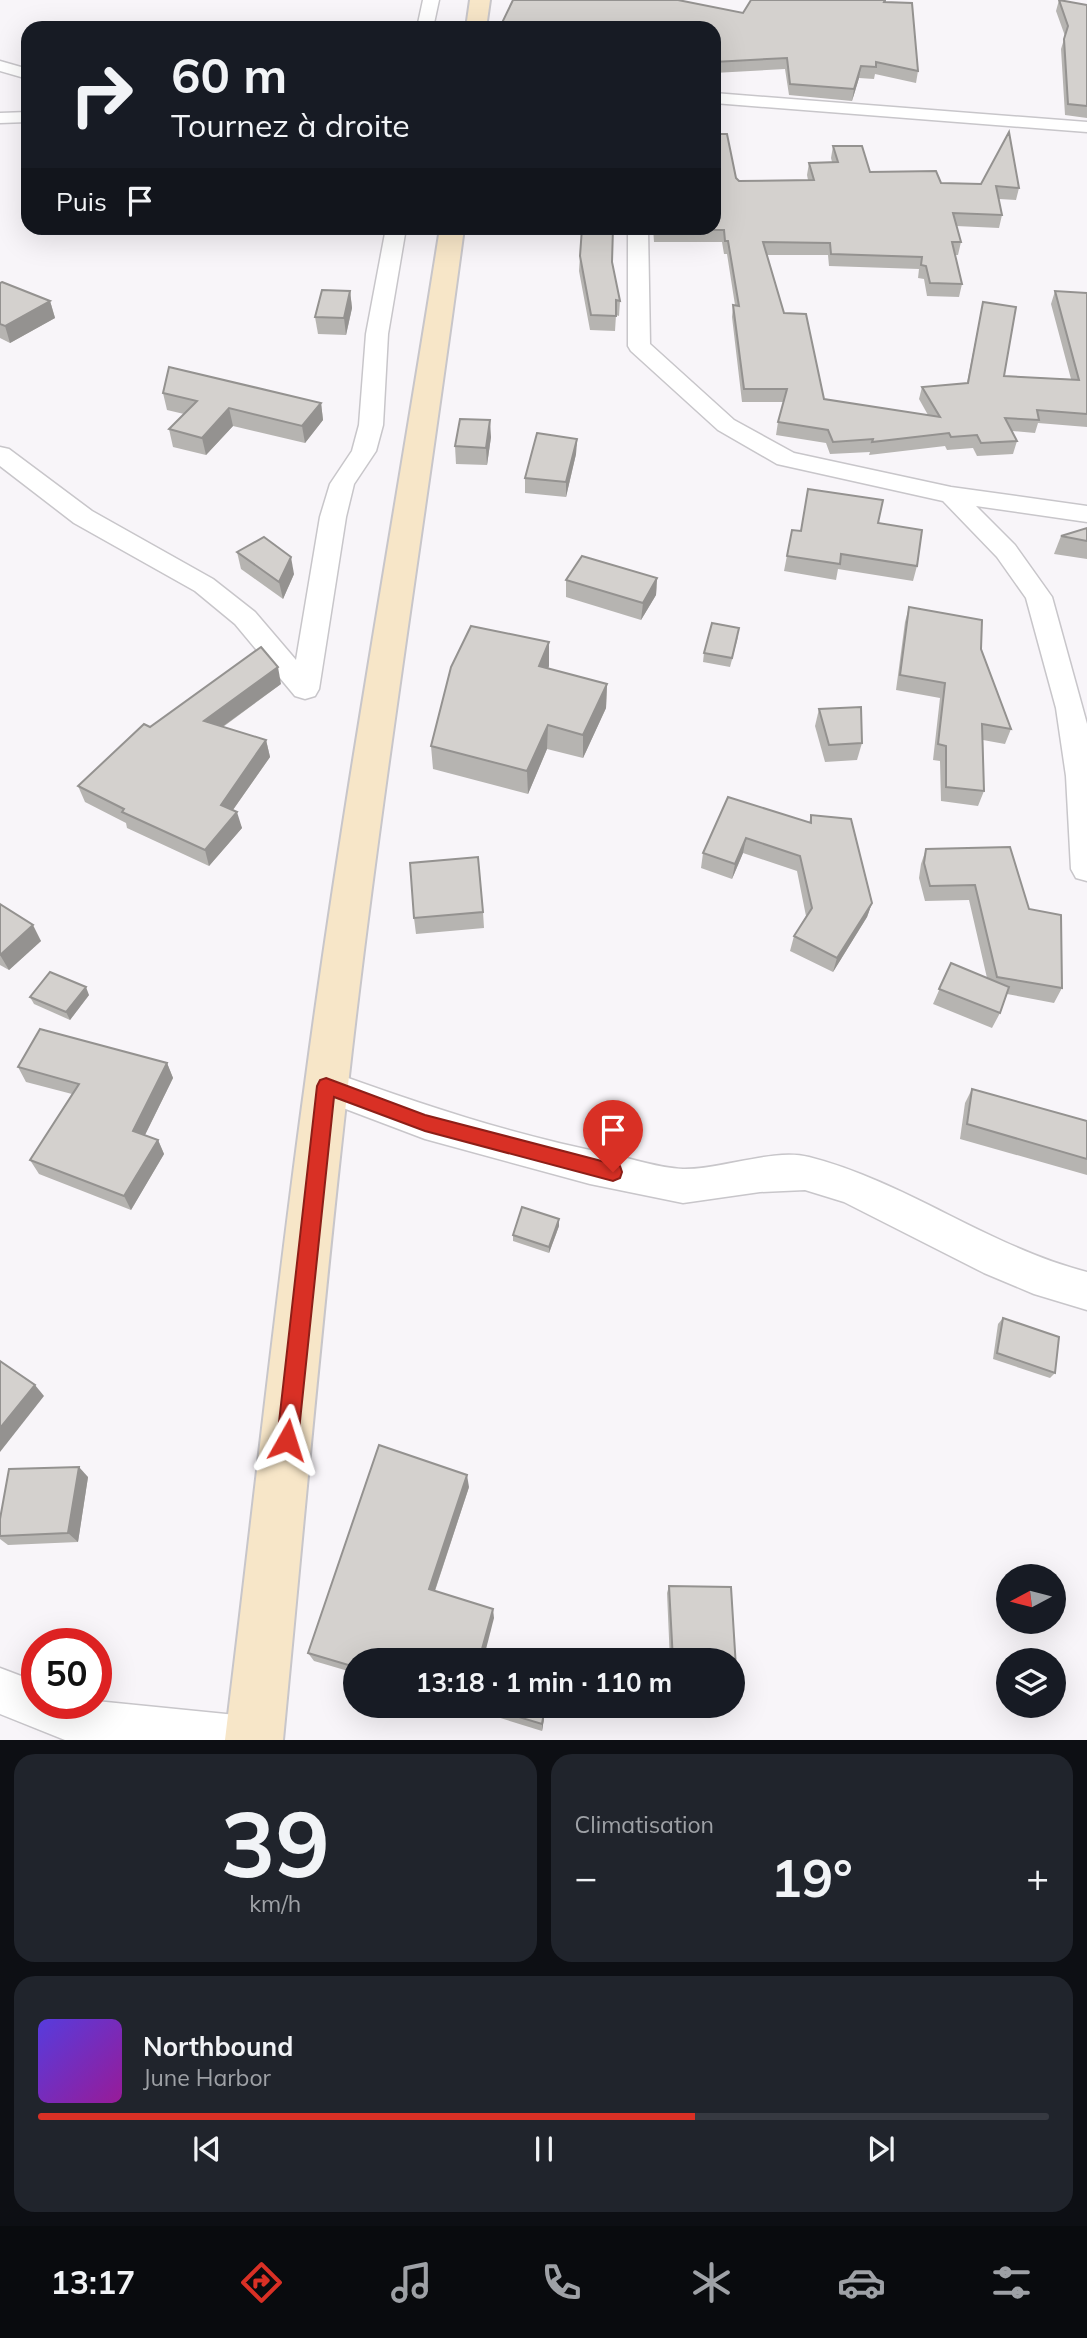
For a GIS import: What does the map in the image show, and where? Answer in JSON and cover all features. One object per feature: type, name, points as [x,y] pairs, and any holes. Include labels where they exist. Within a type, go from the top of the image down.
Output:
[{"type":"main road","points":[[477,21],[480,0]]},
{"type":"main road","points":[[254,1740],[326,1086],[365,796],[404,558],[451,235]]},
{"type":"street","points":[[426,21],[431,0]]},
{"type":"street","points":[[0,66],[21,72]]},
{"type":"street","points":[[721,99],[1087,127]]},
{"type":"street","points":[[0,118],[21,117]]},
{"type":"street","points":[[0,454],[83,517],[204,585],[245,618],[305,689],[333,517],[342,484],[364,451],[371,425],[377,334],[395,235]]},
{"type":"street","points":[[638,235],[639,346],[726,425],[786,459],[951,495],[1087,514]]},
{"type":"street","points":[[951,495],[1006,551],[1039,597],[1070,708],[1081,776],[1087,869]]},
{"type":"street","points":[[326,1086],[425,1123],[590,1167],[683,1186],[760,1175],[805,1173],[852,1187],[998,1260],[1048,1281],[1087,1291]]},
{"type":"street","points":[[0,1691],[83,1723],[246,1740]]},
{"type":"building","points":[[513,0],[678,0],[743,13],[751,0],[885,0],[884,2],[912,3],[918,71],[876,62],[876,67],[861,66],[854,89],[790,84],[787,58],[721,62],[721,21],[503,21]]},
{"type":"building","points":[[1059,0],[1087,5],[1087,106],[1068,104],[1064,39],[1068,26]]},
{"type":"building","points":[[1009,132],[1019,188],[996,186],[1002,215],[953,213],[961,242],[952,242],[962,284],[930,283],[926,266],[921,265],[922,257],[831,254],[830,243],[763,242],[784,313],[806,314],[824,399],[940,417],[922,387],[968,383],[983,302],[1016,307],[1004,376],[1079,380],[1055,291],[1087,293],[1087,414],[1037,410],[1039,420],[1005,418],[1017,441],[981,443],[977,435],[951,437],[949,433],[872,442],[873,439],[833,442],[828,430],[778,422],[787,389],[744,389],[733,305],[739,306],[728,241],[725,241],[724,230],[721,230],[721,134],[727,134],[736,178],[739,181],[814,180],[809,163],[838,162],[833,146],[862,146],[870,172],[936,171],[941,183],[981,184]]},
{"type":"building","points":[[582,235],[613,235],[612,262],[620,301],[616,300],[616,316],[591,315],[580,256]]},
{"type":"building","points":[[2,282],[50,301],[5,326],[0,324]]},
{"type":"building","points":[[322,290],[350,291],[344,318],[315,317]]},
{"type":"building","points":[[169,367],[321,403],[302,426],[229,408],[202,438],[169,429],[197,401],[163,393]]},
{"type":"building","points":[[460,419],[490,420],[486,448],[455,446]]},
{"type":"building","points":[[537,433],[577,439],[566,482],[525,478]]},
{"type":"building","points":[[808,489],[883,500],[878,523],[922,530],[917,566],[841,554],[840,564],[787,556],[792,530],[801,531]]},
{"type":"building","points":[[1087,528],[1087,541],[1061,536]]},
{"type":"building","points":[[264,537],[291,557],[279,582],[237,552]]},
{"type":"building","points":[[582,556],[657,578],[643,603],[566,580]]},
{"type":"building","points":[[909,607],[982,620],[981,649],[1011,729],[982,724],[984,791],[946,787],[946,746],[938,744],[945,683],[900,675]]},
{"type":"building","points":[[712,623],[739,628],[732,658],[704,653]]},
{"type":"building","points":[[471,626],[549,642],[539,666],[607,684],[583,735],[548,725],[527,771],[431,746],[451,667]]},
{"type":"building","points":[[261,647],[278,667],[204,721],[266,740],[221,805],[237,812],[205,850],[122,812],[124,809],[78,786],[144,724],[150,727]]},
{"type":"building","points":[[861,707],[862,743],[829,745],[819,709]]},
{"type":"building","points":[[728,797],[811,823],[811,815],[851,819],[872,903],[837,958],[794,936],[812,908],[800,856],[746,838],[735,864],[703,853]]},
{"type":"building","points":[[1010,847],[1029,909],[1061,915],[1062,988],[997,977],[975,885],[930,886],[924,863],[926,849]]},
{"type":"building","points":[[478,857],[483,912],[414,918],[410,863]]},
{"type":"building","points":[[0,904],[33,925],[0,955]]},
{"type":"building","points":[[951,963],[1009,987],[1000,1013],[939,989]]},
{"type":"building","points":[[50,972],[86,987],[66,1012],[30,997]]},
{"type":"building","points":[[40,1029],[167,1063],[133,1131],[158,1140],[124,1196],[30,1160],[79,1084],[18,1067]]},
{"type":"building","points":[[972,1089],[1087,1121],[1087,1159],[967,1124]]},
{"type":"building","points":[[522,1207],[559,1219],[549,1247],[513,1235]]},
{"type":"building","points":[[1003,1318],[1059,1337],[1055,1373],[997,1353]]},
{"type":"building","points":[[0,1361],[35,1385],[0,1428]]},
{"type":"building","points":[[379,1445],[467,1475],[429,1589],[493,1609],[482,1648],[343,1648],[343,1663],[308,1653]]},
{"type":"building","points":[[79,1467],[68,1533],[0,1536],[0,1519],[9,1469]]},
{"type":"building","points":[[669,1586],[731,1587],[735,1648],[672,1648]]},
{"type":"building","points":[[522,1718],[543,1718],[542,1724]]},
{"type":"route","points":[[287,1440],[326,1086],[425,1123],[613,1172]]}]
